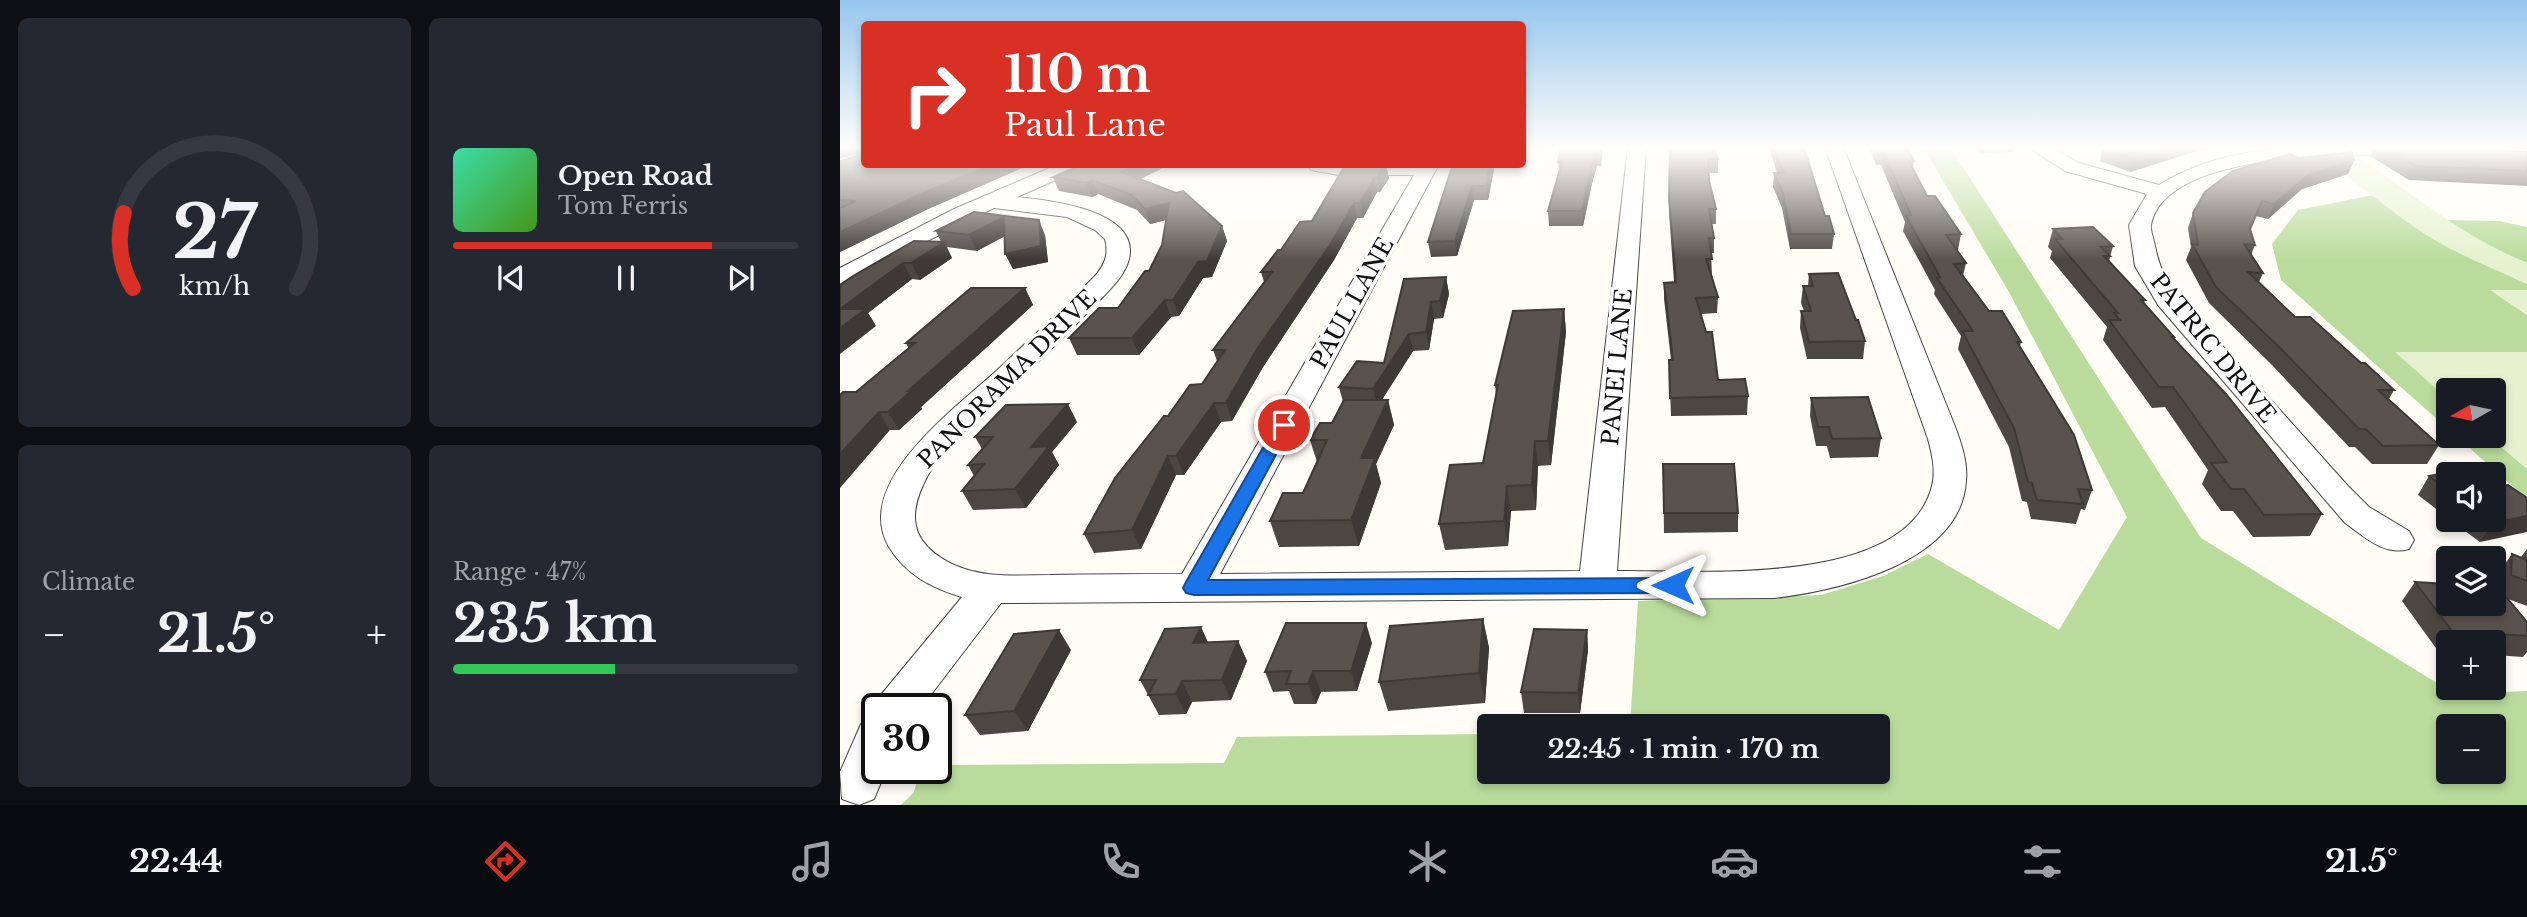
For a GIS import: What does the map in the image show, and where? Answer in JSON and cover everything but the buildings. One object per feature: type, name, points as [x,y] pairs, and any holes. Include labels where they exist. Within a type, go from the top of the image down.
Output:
[{"type":"street","points":[[842,275],[1028,185]]},
{"type":"street","name":"PAUL LANE","points":[[1194,588],[1418,185]]},
{"type":"street","name":"PANEI LANE","points":[[1597,586],[1634,185]]},
{"type":"street","name":"PANORAMA DRIVE","points":[[990,201],[1062,211],[1095,220],[1115,236],[1119,255],[1110,275],[1095,291],[939,442],[922,461],[904,491],[897,518],[904,544],[927,566],[955,582],[990,589],[1775,584],[1827,577],[1894,553],[1927,526],[1941,506],[1949,487],[1944,439],[1848,185]]},
{"type":"street","points":[[2135,185],[2161,192]]},
{"type":"street","name":"PATRIC DRIVE","points":[[2173,185],[2161,192],[2146,213],[2140,234],[2143,257],[2156,283],[2336,494],[2357,515],[2396,540]]},
{"type":"street","points":[[908,693],[990,589]]},
{"type":"street","points":[[858,784],[861,777]]},
{"type":"green space","points":[[1945,185],[1974,185],[2201,538],[2436,682],[2436,700],[2506,700],[2506,692],[2527,691],[2527,805],[901,805],[914,792],[916,784],[952,784],[952,765],[1224,763],[1237,737],[1477,734],[1477,784],[1890,784],[1890,714],[1631,714],[1638,601],[1821,595],[1883,576],[1928,554],[2059,630],[2127,517],[2009,292]]},
{"type":"green space","points":[[2358,185],[2397,185],[2458,227],[2527,263],[2527,284],[2438,242]]},
{"type":"green space","points":[[2374,195],[2428,234],[2527,284],[2527,290],[2491,290],[2527,315],[2527,352],[2396,352],[2436,388],[2436,418],[2281,280],[2272,244],[2298,210]]},
{"type":"green space","points":[[2445,220],[2499,221],[2527,227],[2527,263],[2492,248]]},
{"type":"green space","points":[[2490,290],[2527,290],[2527,315]]},
{"type":"green space","points":[[2395,352],[2527,352],[2527,469],[2503,448],[2506,448],[2506,378],[2436,378],[2436,388]]},
{"type":"green space","points":[[2470,448],[2503,448],[2527,469],[2527,499],[2506,480],[2506,462],[2485,462]]},
{"type":"route","points":[[1284,425],[1194,588],[1673,585]]}]
